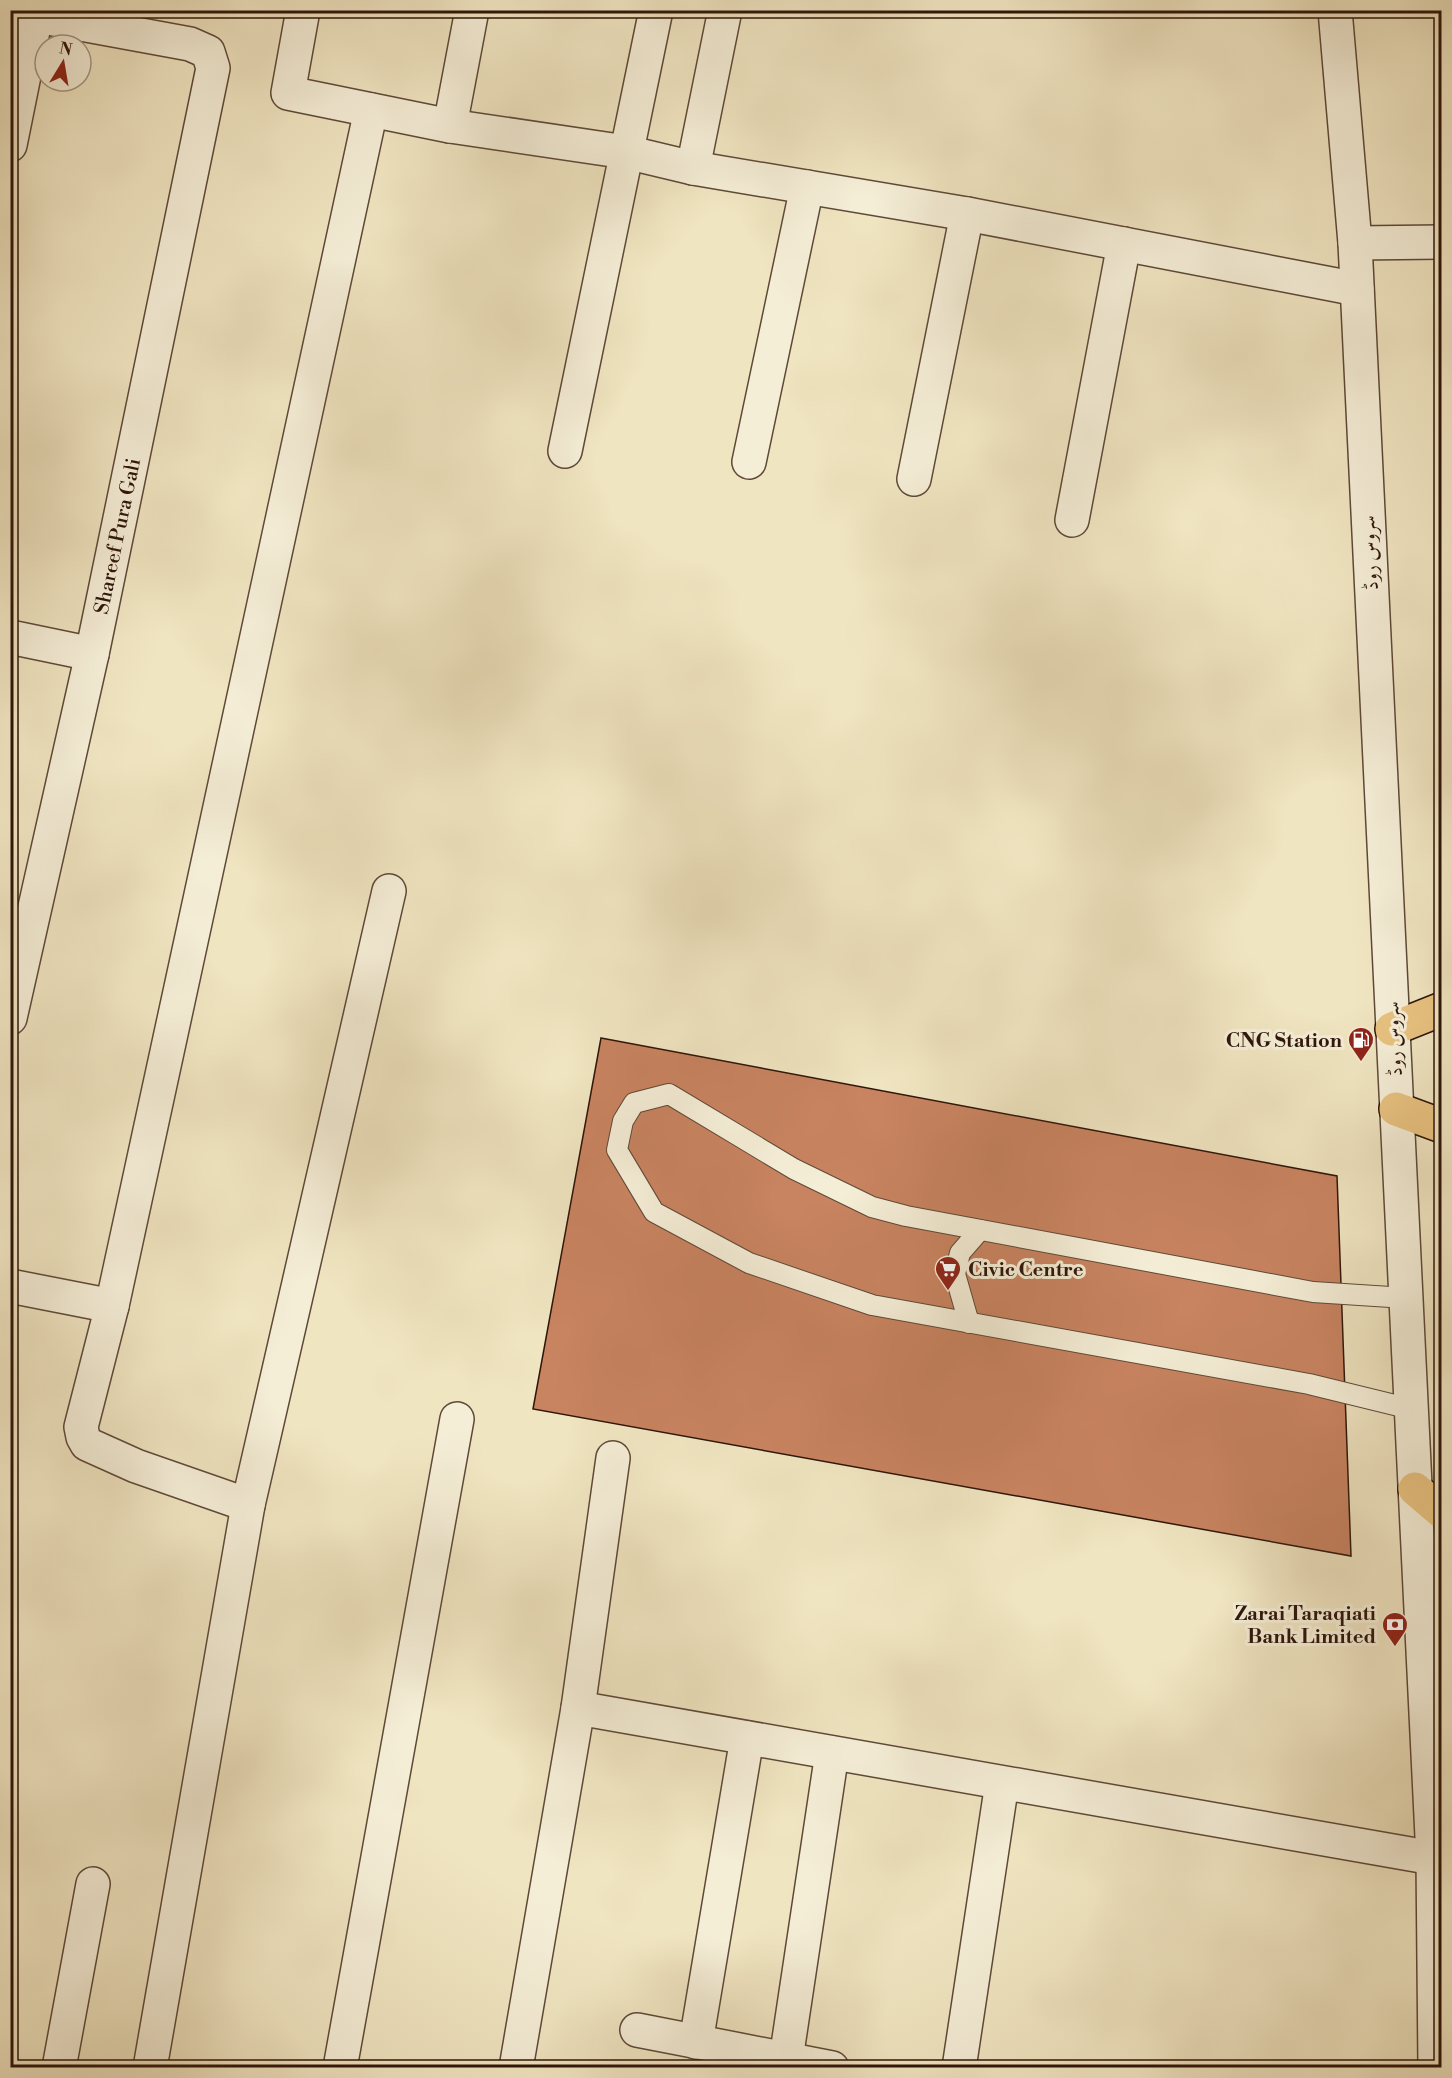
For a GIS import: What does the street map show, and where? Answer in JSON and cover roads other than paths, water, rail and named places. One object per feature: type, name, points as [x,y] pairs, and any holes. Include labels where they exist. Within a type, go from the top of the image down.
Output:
[{"type":"highway","points":[[1392,1029],[1442,1009]]},
{"type":"highway","points":[[1396,1109],[1442,1126]]},
{"type":"highway","points":[[1415,1489],[1442,1512]]},
{"type":"street","points":[[303,10],[288,93],[450,126],[626,152],[693,168],[967,214],[1357,289]]},
{"type":"street","points":[[450,126],[472,10]]},
{"type":"street","points":[[565,451],[656,10]]},
{"type":"street","points":[[693,168],[725,10]]},
{"type":"street","name":"سروس روڈ","points":[[1335,10],[1355,243],[1432,1858],[1435,2067]]},
{"type":"street","points":[[10,145],[23,14]]},
{"type":"street","name":"Shareef Pura Gali","points":[[10,1018],[92,654],[213,68],[208,51],[190,44],[23,14]]},
{"type":"street","points":[[248,1505],[136,1467],[87,1444],[81,1427],[112,1306],[371,110]]},
{"type":"street","points":[[749,462],[807,187]]},
{"type":"street","points":[[914,479],[967,214]]},
{"type":"street","points":[[1355,243],[1442,242]]},
{"type":"street","points":[[1072,520],[1124,244]]},
{"type":"street","points":[[10,637],[92,654]]},
{"type":"street","points":[[150,2067],[248,1505],[389,891]]},
{"type":"street","points":[[10,1286],[112,1306]]},
{"type":"street","points":[[340,2067],[457,1419]]},
{"type":"street","points":[[516,2067],[578,1708],[613,1458]]},
{"type":"street","points":[[578,1708],[1432,1858]]},
{"type":"street","points":[[696,2042],[747,1738]]},
{"type":"street","points":[[786,2059],[832,1753]]},
{"type":"street","points":[[959,2067],[1002,1783]]},
{"type":"street","points":[[59,2067],[93,1884]]},
{"type":"street","points":[[637,2030],[832,2067]]},
{"type":"lane","points":[[1406,1298],[1313,1292],[906,1216],[872,1207],[794,1169],[669,1094],[634,1103],[624,1120],[617,1150],[654,1212],[749,1263],[804,1283],[872,1305],[1309,1384],[1411,1409]]},
{"type":"lane","points":[[969,1323],[955,1274],[960,1252],[980,1230]]},
{"type":"place","name":"CNG Station","points":[[1361,1063]]},
{"type":"place","name":"Civic Centre","points":[[948,1292]]},
{"type":"place","name":"Zarai Taraqiati Bank Limited","points":[[1395,1648]]}]
